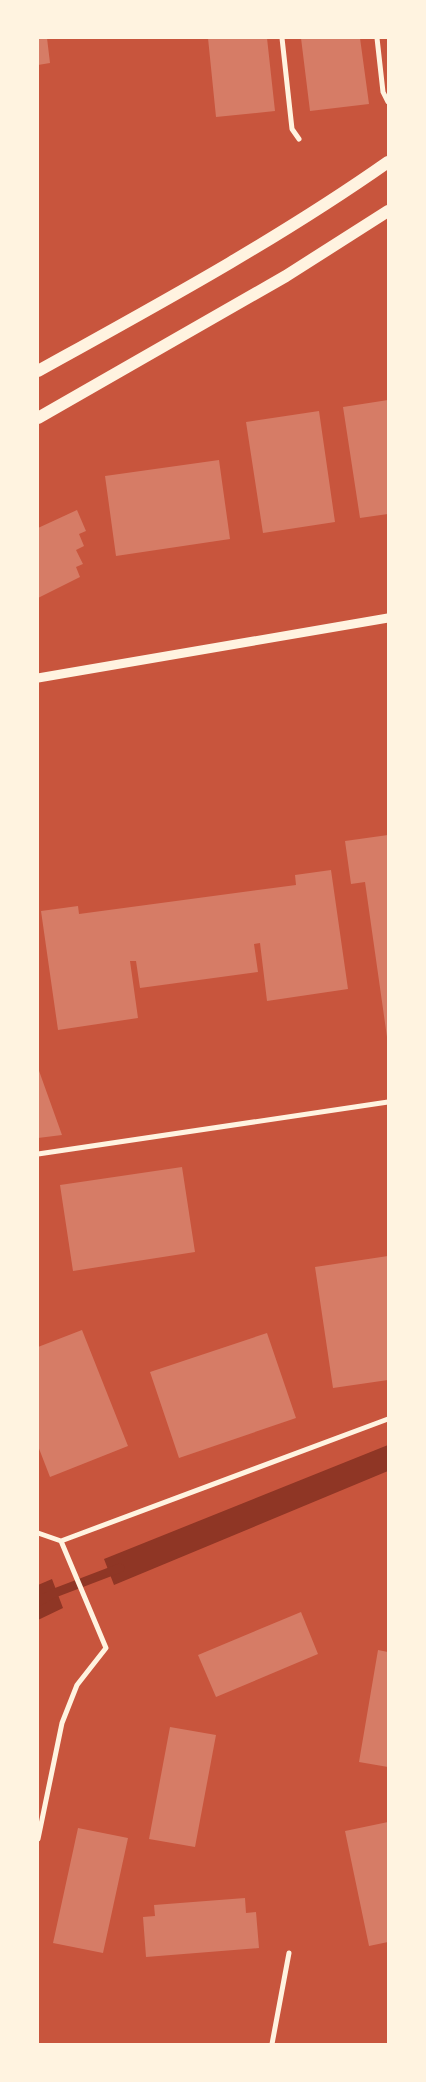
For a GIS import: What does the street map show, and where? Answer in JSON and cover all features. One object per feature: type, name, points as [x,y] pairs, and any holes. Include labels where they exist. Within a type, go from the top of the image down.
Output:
[{"type":"main road","points":[[38,371],[252,251],[388,162]]},
{"type":"main road","points":[[38,418],[286,276],[388,211]]},
{"type":"street","points":[[282,38],[292,128],[299,139]]},
{"type":"street","points":[[377,38],[383,92],[388,102]]},
{"type":"street","points":[[38,678],[388,618]]},
{"type":"street","points":[[38,1154],[388,1102]]},
{"type":"street","points":[[38,1532],[61,1541],[388,1419]]},
{"type":"street","points":[[38,1839],[62,1723],[77,1685],[106,1648],[61,1541]]},
{"type":"street","points":[[272,2044],[290,1953]]},
{"type":"shaded area","points":[[388,1445],[388,1471],[114,1585],[104,1559]]},
{"type":"shaded area","points":[[52,1579],[63,1608],[38,1620],[38,1585]]},
{"type":"building","points":[[38,38],[47,38],[50,63],[38,65]]},
{"type":"building","points":[[208,38],[267,38],[275,111],[216,117]]},
{"type":"building","points":[[301,38],[360,38],[369,104],[310,111]]},
{"type":"building","points":[[388,400],[388,514],[360,518],[343,407]]},
{"type":"building","points":[[319,411],[335,522],[263,533],[246,422]]},
{"type":"building","points":[[219,460],[230,539],[116,556],[105,476]]},
{"type":"building","points":[[77,510],[86,531],[79,534],[84,546],[76,550],[83,564],[76,567],[80,577],[38,598],[38,528]]},
{"type":"building","points":[[388,835],[387,1037],[365,882],[351,884],[345,841]]},
{"type":"building","points":[[331,870],[348,989],[267,1001],[260,943],[254,944],[258,972],[140,988],[136,961],[130,961],[138,1018],[58,1030],[41,911],[78,906],[79,914],[296,885],[295,875]]},
{"type":"building","points":[[38,1068],[62,1135],[38,1138]]},
{"type":"building","points":[[182,1167],[195,1252],[73,1271],[60,1185]]},
{"type":"building","points":[[388,1256],[388,1380],[333,1388],[315,1267]]},
{"type":"building","points":[[82,1330],[128,1446],[50,1477],[38,1446],[38,1347]]},
{"type":"building","points":[[267,1333],[296,1418],[179,1458],[150,1372]]},
{"type":"building","points":[[301,1612],[318,1654],[216,1697],[198,1655]]},
{"type":"building","points":[[378,1650],[388,1652],[388,1767],[359,1762]]},
{"type":"building","points":[[170,1727],[216,1735],[195,1847],[149,1839]]},
{"type":"building","points":[[388,1822],[388,1942],[369,1946],[345,1831]]},
{"type":"building","points":[[78,1828],[128,1838],[103,1953],[53,1943]]},
{"type":"building","points":[[245,1898],[246,1913],[256,1912],[259,1948],[146,1957],[143,1917],[155,1916],[154,1905]]},
{"type":"waterway","points":[[38,1602],[52,1594],[120,1568]]}]
